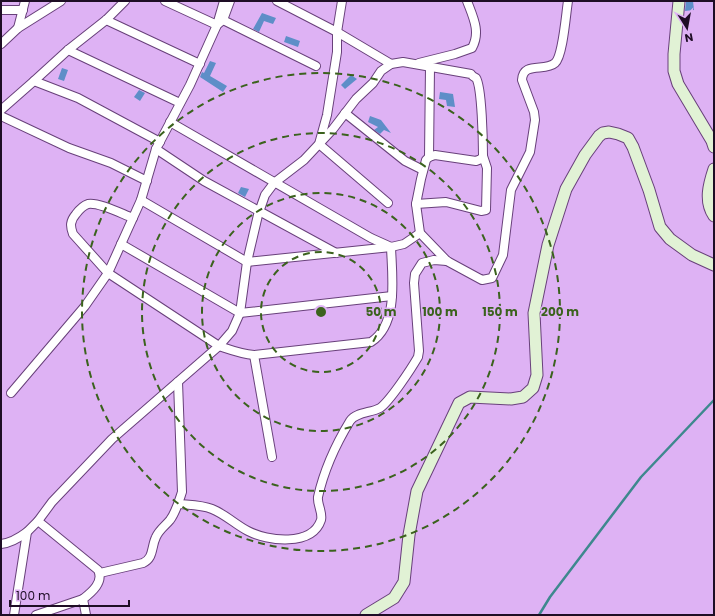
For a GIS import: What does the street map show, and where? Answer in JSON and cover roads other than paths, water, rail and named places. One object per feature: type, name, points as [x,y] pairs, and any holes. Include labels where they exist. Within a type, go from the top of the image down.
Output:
[{"type":"main road","points":[[679,1],[674,70],[678,84],[712,140],[714,147]]},
{"type":"main road","points":[[366,615],[394,598],[404,582],[409,535],[417,491],[458,404],[470,397],[511,399],[523,396],[533,388],[537,375],[534,313],[548,245],[566,189],[585,154],[599,136],[603,133],[609,132],[628,138],[633,147],[649,190],[660,227],[670,239],[692,255],[714,265]]},
{"type":"main road","points":[[714,169],[709,186],[708,199],[714,216]]},
{"type":"street","points":[[18,28],[25,1]]},
{"type":"street","points":[[1,44],[18,28],[62,1]]},
{"type":"street","points":[[1,110],[68,50],[106,20],[125,1]]},
{"type":"street","points":[[165,1],[220,22],[316,66]]},
{"type":"street","points":[[220,22],[224,1]]},
{"type":"street","points":[[11,393],[84,306],[108,273],[141,200],[158,145],[200,64],[230,1]]},
{"type":"street","points":[[277,1],[337,32],[391,64]]},
{"type":"street","points":[[319,144],[327,115],[337,52],[337,32],[342,1]]},
{"type":"street","points":[[415,64],[472,48],[476,42],[476,26],[467,1]]},
{"type":"street","points":[[430,67],[429,156],[423,170],[416,204],[420,233],[447,261],[482,280],[492,278],[504,255],[511,190],[530,152],[535,120],[534,112],[522,80],[522,75],[527,69],[548,66],[556,62],[560,53],[568,1]]},
{"type":"street","points":[[1,10],[22,10]]},
{"type":"street","points":[[106,20],[200,64]]},
{"type":"street","points":[[68,50],[180,103]]},
{"type":"street","points":[[1,544],[18,538],[27,532],[52,502],[112,439],[219,346],[232,331],[240,313],[247,262],[258,215],[265,195],[274,183],[304,160],[319,144],[333,129],[356,99],[373,83],[381,71],[391,64],[403,62],[471,74],[476,79],[479,87],[483,156],[487,168],[486,210],[481,211],[446,202],[416,204]]},
{"type":"street","points":[[34,81],[78,98],[158,145],[204,181],[336,253]]},
{"type":"street","points":[[345,113],[404,162],[423,170]]},
{"type":"street","points":[[1,116],[69,148],[111,163],[147,181]]},
{"type":"street","points":[[170,122],[371,238],[391,247]]},
{"type":"street","points":[[319,144],[388,203]]},
{"type":"street","points":[[429,156],[435,155],[479,160],[483,156]]},
{"type":"street","points":[[141,200],[247,262],[391,247],[404,244],[420,233]]},
{"type":"street","points":[[133,218],[102,206],[90,204],[83,206],[71,220],[70,227],[73,234],[108,273],[219,346],[234,352],[254,355],[371,342],[382,332],[388,321],[392,296],[391,247]]},
{"type":"street","points":[[121,244],[240,313],[392,296]]},
{"type":"street","points":[[179,504],[211,509],[248,531],[262,536],[291,540],[308,535],[321,521],[318,498],[325,473],[351,419],[355,416],[380,408],[418,357],[419,351],[414,292],[415,274],[422,263],[434,260],[447,261]]},
{"type":"street","points":[[254,355],[272,457]]},
{"type":"street","points":[[100,573],[147,561],[150,557],[156,537],[179,504],[182,492],[178,382]]},
{"type":"street","points":[[36,615],[83,599],[91,593],[98,583],[100,573],[95,566],[38,520]]},
{"type":"street","points":[[14,615],[27,532]]},
{"type":"street","points":[[83,599],[86,615]]},
{"type":"waterway","points":[[539,615],[550,597],[641,477],[714,400]]}]
